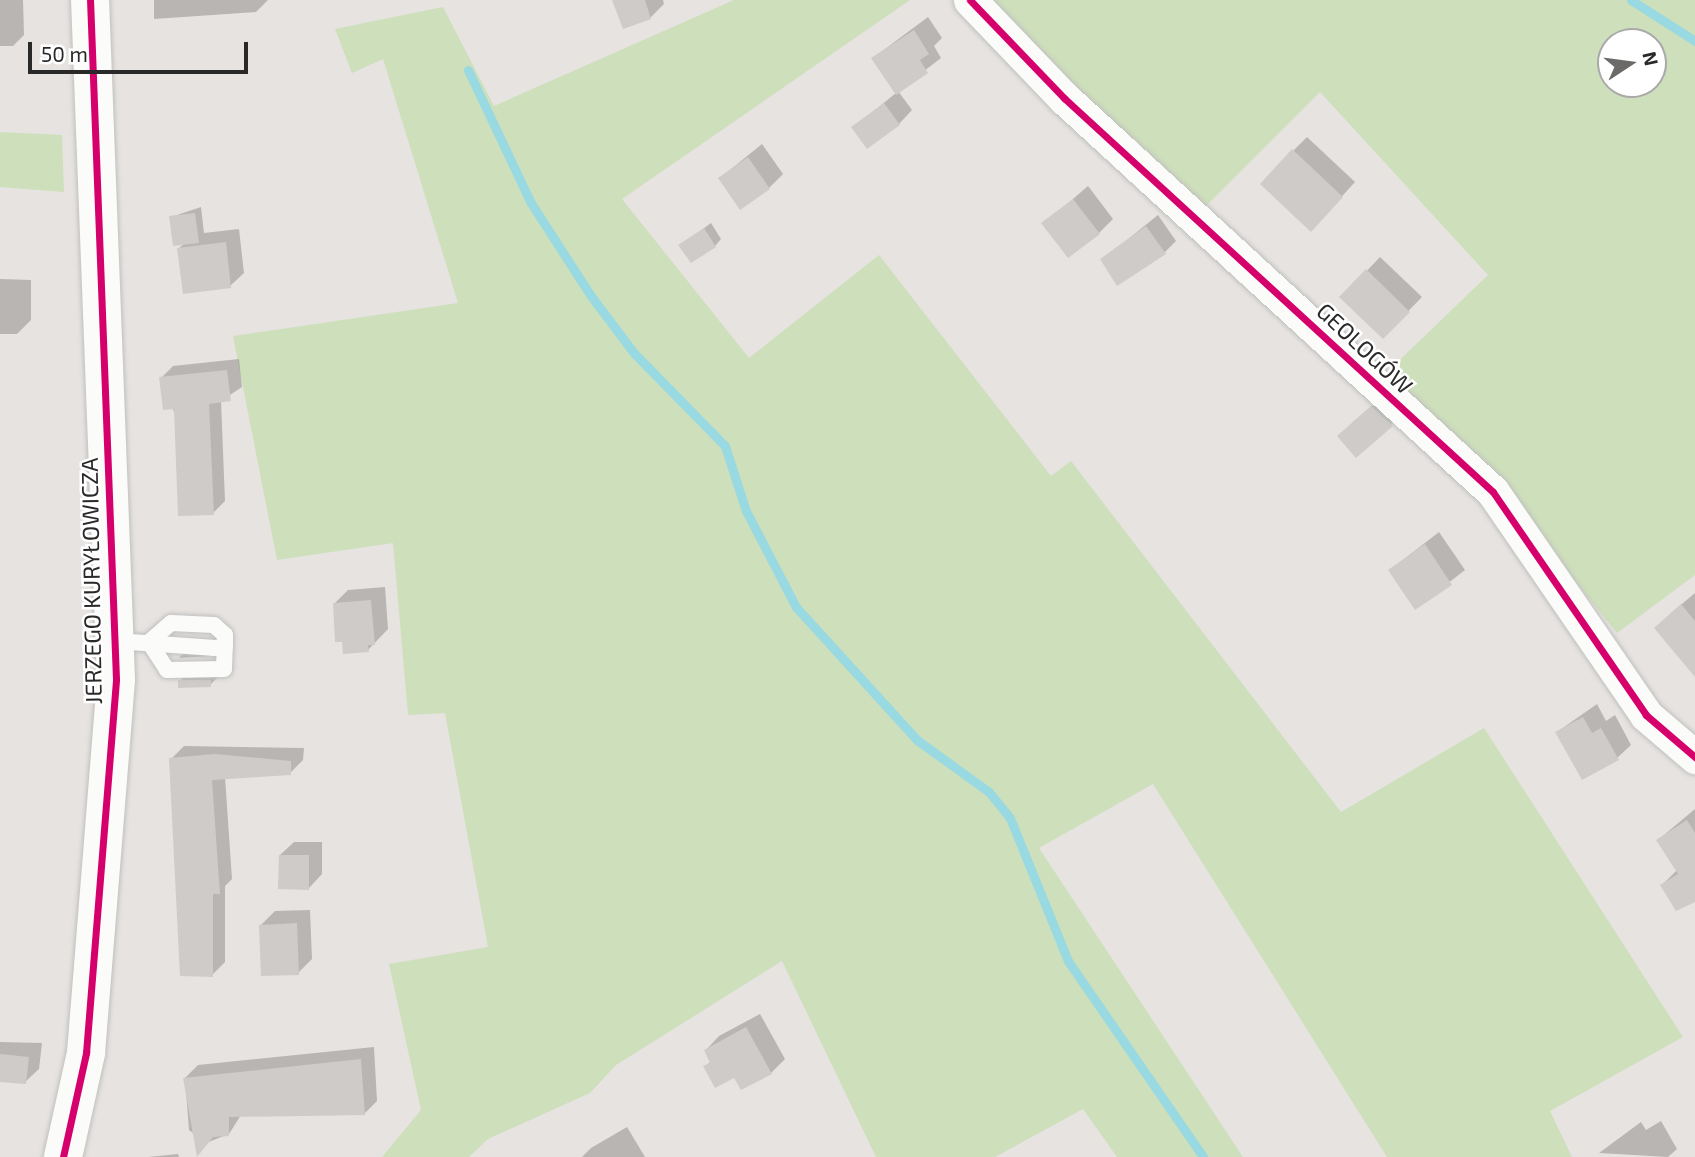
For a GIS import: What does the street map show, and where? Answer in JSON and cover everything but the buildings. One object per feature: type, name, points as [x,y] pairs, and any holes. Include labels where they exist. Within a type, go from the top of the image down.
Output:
[{"type":"street","name":"JERZEGO KURYŁOWICZA","points":[[63,1157],[86,1053],[133,642],[90,0]]},
{"type":"street","name":"GEOLOGÓW","points":[[970,0],[1064,98],[1493,492],[1646,715],[1695,757]]},
{"type":"lane","points":[[171,623],[214,625],[225,646],[224,669],[167,670],[133,642],[171,623]]},
{"type":"lane","points":[[133,642],[225,646]]},
{"type":"green space","points":[[734,0],[910,0],[622,199],[749,358],[879,255],[1051,476],[1071,461],[1341,812],[1484,728],[1683,1037],[1550,1111],[1572,1157],[1387,1157],[1153,784],[1039,848],[1243,1157],[1117,1157],[1083,1109],[995,1157],[876,1157],[782,961],[616,1065],[590,1093],[488,1139],[469,1157],[382,1157],[421,1110],[389,964],[488,947],[445,713],[408,715],[393,543],[277,560],[233,336],[458,303],[383,59],[352,73],[335,29],[443,7],[494,106]]},
{"type":"green space","points":[[980,0],[1695,0],[1695,575],[1617,633],[1475,458],[1383,376],[1488,275],[1320,92],[1199,213]]},
{"type":"green space","points":[[0,132],[62,135],[64,192],[0,187]]},
{"type":"waterway","points":[[1631,0],[1695,41]]},
{"type":"waterway","points":[[468,70],[531,203],[591,296],[634,353],[725,446],[746,511],[796,607],[917,740],[989,792],[1010,818],[1068,961],[1203,1157]]},
{"type":"cycle path","points":[[63,1157],[86,1053],[116,679],[90,0]]},
{"type":"cycle path","points":[[970,0],[1064,98],[1493,492],[1646,715],[1695,757]]}]
